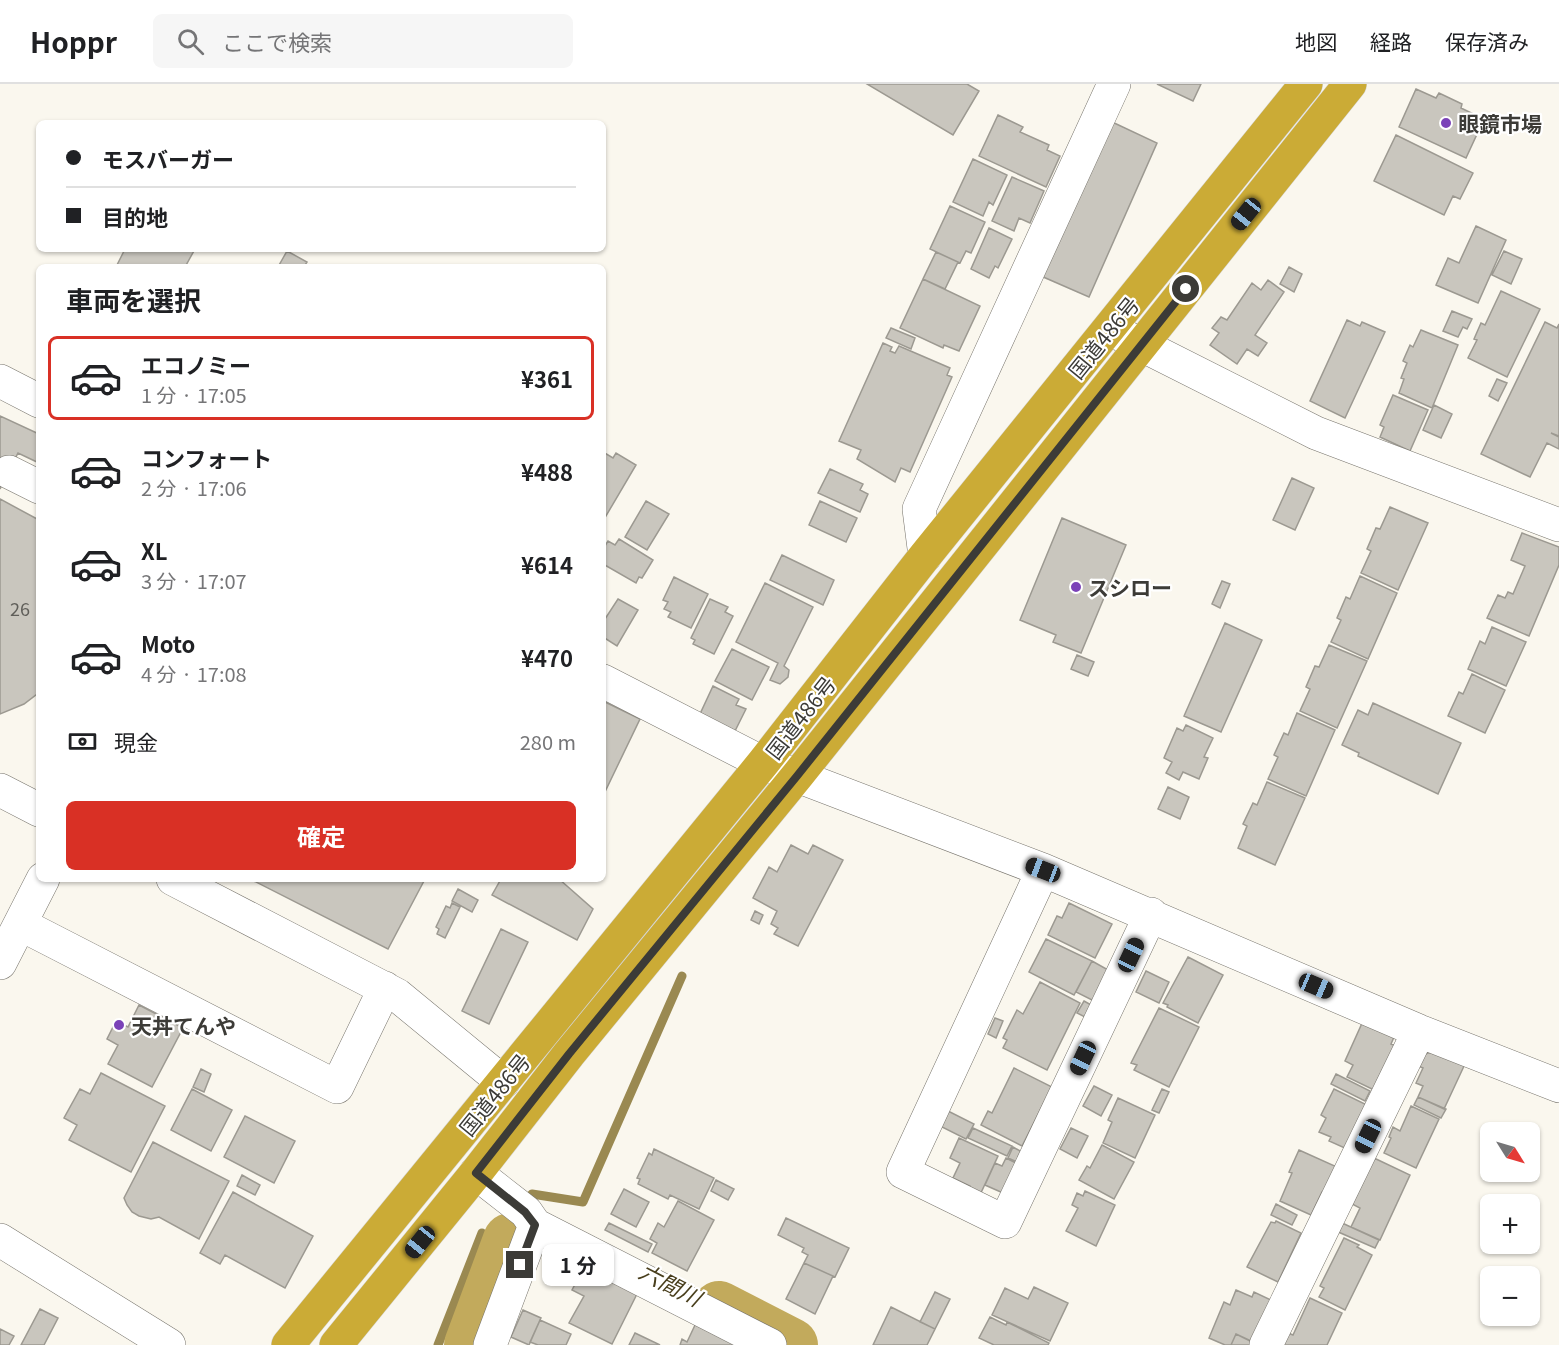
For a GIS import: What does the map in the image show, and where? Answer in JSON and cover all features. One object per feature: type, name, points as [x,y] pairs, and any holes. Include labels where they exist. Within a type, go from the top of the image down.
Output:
[{"type":"highway","name":"国道486号","points":[[288,1345],[764,763],[925,556],[1306,84]]},
{"type":"highway","name":"国道486号","points":[[336,1345],[569,1054],[797,776],[1350,84]]},
{"type":"street","points":[[925,556],[919,508],[1114,84]]},
{"type":"street","points":[[1110,329],[1316,433],[1559,525]]},
{"type":"street","points":[[0,381],[36,399]]},
{"type":"street","points":[[9,472],[36,486]]},
{"type":"street","points":[[606,683],[764,763],[1043,870],[1151,914],[1419,1031],[1559,1086]]},
{"type":"street","points":[[0,790],[36,808]]},
{"type":"street","points":[[1043,870],[903,1172],[1005,1222],[1151,914]]},
{"type":"street","points":[[0,963],[41,882]]},
{"type":"street","points":[[179,882],[397,995],[503,1082]]},
{"type":"street","points":[[20,924],[337,1087],[385,988]]},
{"type":"street","points":[[1266,1345],[1419,1031]]},
{"type":"street","points":[[476,1173],[525,1212],[535,1225],[770,1345]]},
{"type":"street","points":[[490,1345],[535,1225]]},
{"type":"street","points":[[0,1240],[169,1345]]},
{"type":"building","points":[[867,84],[967,84],[979,91],[953,135]]},
{"type":"building","points":[[1157,84],[1201,84],[1193,101]]},
{"type":"building","points":[[1416,89],[1436,98],[1439,93],[1462,104],[1461,108],[1484,119],[1466,158],[1399,127]]},
{"type":"building","points":[[998,115],[1023,127],[1020,132],[1049,145],[1047,150],[1060,156],[1046,187],[979,156]]},
{"type":"building","points":[[1110,121],[1157,143],[1089,297],[1041,276]]},
{"type":"building","points":[[1396,135],[1473,173],[1460,199],[1453,196],[1444,215],[1374,181]]},
{"type":"building","points":[[973,159],[1007,175],[993,205],[989,202],[983,216],[953,202]]},
{"type":"building","points":[[1012,177],[1044,191],[1030,223],[1019,218],[1014,231],[992,221]]},
{"type":"building","points":[[950,206],[985,222],[971,253],[966,251],[960,263],[930,249]]},
{"type":"building","points":[[1476,226],[1506,240],[1478,303],[1436,285],[1448,258],[1459,263]]},
{"type":"building","points":[[989,228],[1012,239],[998,268],[995,266],[989,278],[971,269]]},
{"type":"building","points":[[1504,251],[1522,259],[1511,284],[1492,275]]},
{"type":"building","points":[[124,252],[193,252],[187,264],[118,264]]},
{"type":"building","points":[[286,252],[307,262],[306,264],[280,264]]},
{"type":"building","points":[[936,252],[958,262],[945,289],[923,279]]},
{"type":"building","points":[[1289,267],[1302,274],[1294,292],[1280,284]]},
{"type":"building","points":[[923,279],[980,306],[959,351],[944,345],[943,348],[900,328]]},
{"type":"building","points":[[1268,280],[1284,292],[1255,335],[1267,343],[1258,356],[1247,349],[1237,364],[1210,345],[1219,333],[1212,328],[1221,317],[1227,320],[1252,283],[1261,290]]},
{"type":"building","points":[[1501,291],[1540,309],[1507,377],[1468,358],[1477,340],[1474,339],[1481,323],[1485,325]]},
{"type":"building","points":[[1452,311],[1472,319],[1467,329],[1463,327],[1458,337],[1443,331]]},
{"type":"building","points":[[1347,320],[1360,326],[1362,322],[1385,332],[1345,418],[1310,401]]},
{"type":"building","points":[[1545,322],[1557,328],[1559,324],[1559,436],[1551,433],[1559,437],[1559,449],[1547,443],[1530,477],[1481,454]]},
{"type":"building","points":[[891,328],[915,338],[911,349],[886,338]]},
{"type":"building","points":[[1421,330],[1458,345],[1432,408],[1399,393],[1404,379],[1401,378],[1407,363],[1403,361],[1410,345],[1413,347]]},
{"type":"building","points":[[883,343],[892,347],[890,351],[895,353],[899,346],[950,368],[947,375],[952,377],[910,472],[901,468],[895,482],[857,459],[861,450],[839,441]]},
{"type":"building","points":[[1497,379],[1507,383],[1498,401],[1489,396]]},
{"type":"building","points":[[1393,395],[1428,410],[1410,451],[1380,437],[1384,427],[1380,425]]},
{"type":"building","points":[[1434,405],[1452,414],[1441,438],[1423,430]]},
{"type":"building","points":[[0,416],[36,433],[36,462],[18,453],[0,489]]},
{"type":"building","points":[[616,453],[636,465],[606,516],[606,454],[613,458]]},
{"type":"building","points":[[830,469],[863,484],[860,490],[868,494],[860,512],[818,493]]},
{"type":"building","points":[[1292,478],[1314,488],[1295,530],[1273,520]]},
{"type":"building","points":[[0,499],[36,518],[36,695],[24,704],[0,714]]},
{"type":"building","points":[[646,501],[669,514],[647,550],[625,537]]},
{"type":"building","points":[[820,501],[857,518],[846,542],[809,525]]},
{"type":"building","points":[[1390,507],[1428,523],[1398,590],[1361,573],[1371,551],[1367,549],[1376,528],[1380,529]]},
{"type":"building","points":[[1062,518],[1126,545],[1081,653],[1053,642],[1056,635],[1020,620]]},
{"type":"building","points":[[1522,533],[1559,547],[1559,565],[1529,636],[1487,618],[1498,595],[1505,598],[1508,592],[1513,594],[1525,566],[1511,560]]},
{"type":"building","points":[[619,539],[653,560],[642,578],[639,577],[636,583],[606,566],[606,544],[608,541],[615,545]]},
{"type":"building","points":[[782,555],[834,580],[823,605],[770,580]]},
{"type":"building","points":[[1360,576],[1397,593],[1368,659],[1331,642],[1341,620],[1337,618],[1346,597],[1350,599]]},
{"type":"building","points":[[674,577],[708,594],[691,628],[668,617],[671,612],[664,609],[668,602],[663,600]]},
{"type":"building","points":[[1222,581],[1230,584],[1220,608],[1212,604]]},
{"type":"building","points":[[765,583],[813,607],[784,666],[789,670],[788,677],[780,684],[770,680],[778,663],[736,642]]},
{"type":"building","points":[[618,599],[638,610],[617,646],[606,639],[606,617]]},
{"type":"building","points":[[710,599],[728,607],[725,612],[733,616],[714,654],[693,644],[695,640],[691,638]]},
{"type":"building","points":[[1225,623],[1262,640],[1221,732],[1184,716]]},
{"type":"building","points":[[1492,627],[1526,642],[1506,686],[1468,669],[1480,641],[1485,644]]},
{"type":"building","points":[[1329,645],[1367,661],[1337,728],[1300,711],[1310,689],[1306,687],[1315,666],[1319,667]]},
{"type":"building","points":[[732,649],[769,667],[752,700],[715,681]]},
{"type":"building","points":[[1077,655],[1094,662],[1088,676],[1071,669]]},
{"type":"building","points":[[1472,674],[1505,690],[1485,733],[1448,716],[1459,692],[1463,694]]},
{"type":"building","points":[[713,686],[739,699],[736,705],[746,709],[735,731],[700,714]]},
{"type":"building","points":[[606,702],[640,719],[606,790]]},
{"type":"building","points":[[1373,703],[1461,743],[1438,794],[1358,756],[1359,753],[1342,745],[1358,710],[1368,715]]},
{"type":"building","points":[[1297,713],[1335,730],[1306,796],[1268,779],[1278,757],[1274,755],[1284,733],[1288,735]]},
{"type":"building","points":[[1186,725],[1213,738],[1204,757],[1208,758],[1199,779],[1183,772],[1179,780],[1166,773],[1172,762],[1164,758],[1177,728],[1183,731]]},
{"type":"building","points":[[1267,782],[1305,798],[1275,865],[1238,848],[1247,826],[1243,824],[1253,803],[1257,805]]},
{"type":"building","points":[[1168,787],[1189,797],[1180,819],[1158,809]]},
{"type":"building","points":[[791,845],[808,854],[813,845],[843,860],[798,946],[774,934],[778,928],[771,924],[777,911],[753,898],[769,867],[777,872]]},
{"type":"building","points":[[256,882],[423,882],[388,949]]},
{"type":"building","points":[[499,882],[562,882],[593,909],[577,940],[492,895]]},
{"type":"building","points":[[458,889],[478,900],[472,912],[452,901]]},
{"type":"building","points":[[452,903],[460,907],[445,938],[437,934],[439,929],[436,927],[446,906],[450,908]]},
{"type":"building","points":[[1069,903],[1112,924],[1095,958],[1048,935],[1057,916],[1062,918]]},
{"type":"building","points":[[755,911],[763,915],[759,924],[751,920]]},
{"type":"building","points":[[501,929],[528,942],[489,1024],[462,1011]]},
{"type":"building","points":[[1046,939],[1092,961],[1074,995],[1029,972]]},
{"type":"building","points":[[1188,957],[1223,975],[1198,1023],[1163,1003]]},
{"type":"building","points":[[1092,961],[1110,971],[1094,1001],[1076,992]]},
{"type":"building","points":[[1146,971],[1169,982],[1159,1003],[1136,992]]},
{"type":"building","points":[[1040,982],[1080,1003],[1047,1070],[1003,1048],[1007,1040],[1003,1038],[1017,1010],[1023,1014]]},
{"type":"building","points":[[1084,1001],[1093,1006],[1087,1018],[1077,1013]]},
{"type":"building","points":[[139,1005],[183,1028],[152,1087],[108,1064],[118,1045],[107,1039],[116,1021],[128,1027]]},
{"type":"building","points":[[1159,1008],[1199,1027],[1169,1087],[1134,1070],[1137,1065],[1131,1063]]},
{"type":"building","points":[[995,1018],[1003,1021],[996,1038],[988,1034]]},
{"type":"building","points":[[1363,1021],[1394,1037],[1391,1044],[1396,1046],[1374,1090],[1347,1077],[1353,1065],[1345,1061]]},
{"type":"building","points":[[1435,1051],[1465,1064],[1444,1109],[1418,1097],[1423,1086],[1416,1083],[1423,1068],[1418,1066],[1425,1054]]},
{"type":"building","points":[[1014,1068],[1052,1087],[1022,1146],[981,1125],[988,1111],[992,1113]]},
{"type":"building","points":[[201,1069],[211,1074],[204,1092],[193,1087]]},
{"type":"building","points":[[101,1073],[165,1106],[131,1172],[69,1140],[77,1125],[64,1118],[80,1089],[90,1094]]},
{"type":"building","points":[[1336,1074],[1370,1091],[1365,1101],[1331,1084]]},
{"type":"building","points":[[1094,1086],[1112,1095],[1101,1116],[1083,1106]]},
{"type":"building","points":[[192,1089],[232,1110],[211,1151],[171,1130]]},
{"type":"building","points":[[1162,1089],[1169,1092],[1159,1113],[1152,1110]]},
{"type":"building","points":[[1334,1089],[1367,1105],[1347,1149],[1329,1141],[1331,1137],[1319,1132],[1326,1118],[1321,1115]]},
{"type":"building","points":[[1418,1097],[1446,1109],[1441,1118],[1414,1105]]},
{"type":"building","points":[[1118,1098],[1155,1115],[1135,1158],[1103,1143],[1112,1122],[1108,1120]]},
{"type":"building","points":[[1411,1106],[1439,1119],[1416,1168],[1384,1153],[1393,1127],[1400,1131]]},
{"type":"building","points":[[946,1110],[974,1124],[966,1139],[938,1125]]},
{"type":"building","points":[[245,1116],[295,1141],[274,1183],[224,1157]]},
{"type":"building","points":[[973,1128],[1012,1146],[1007,1156],[968,1138]]},
{"type":"building","points":[[1071,1128],[1088,1136],[1077,1158],[1060,1149]]},
{"type":"building","points":[[959,1138],[998,1156],[979,1197],[967,1191],[970,1186],[953,1178],[960,1163],[950,1158]]},
{"type":"building","points":[[153,1142],[229,1181],[199,1239],[159,1217],[151,1219],[139,1216],[127,1205],[124,1198]]},
{"type":"building","points":[[1102,1145],[1134,1162],[1114,1199],[1079,1180],[1087,1166],[1090,1168]]},
{"type":"building","points":[[1013,1147],[1022,1152],[1017,1162],[1008,1158]]},
{"type":"building","points":[[654,1149],[714,1178],[699,1209],[670,1195],[668,1199],[638,1184],[640,1179],[637,1178],[649,1153],[652,1155]]},
{"type":"building","points":[[1299,1150],[1337,1167],[1325,1193],[1322,1192],[1311,1215],[1280,1201]]},
{"type":"building","points":[[1006,1158],[1016,1163],[1003,1193],[985,1185],[995,1163],[1002,1166]]},
{"type":"building","points":[[1374,1158],[1410,1175],[1380,1240],[1351,1227],[1360,1208],[1352,1204]]},
{"type":"building","points":[[242,1175],[260,1185],[255,1195],[237,1186]]},
{"type":"building","points":[[716,1180],[734,1189],[728,1200],[711,1191]]},
{"type":"building","points":[[624,1189],[649,1202],[636,1227],[611,1214]]},
{"type":"building","points":[[1085,1191],[1115,1205],[1096,1246],[1066,1231],[1078,1208],[1072,1205],[1077,1193],[1083,1196]]},
{"type":"building","points":[[233,1192],[313,1236],[285,1288],[225,1255],[220,1264],[200,1253]]},
{"type":"building","points":[[678,1201],[714,1220],[687,1271],[652,1253],[657,1243],[650,1239],[658,1223],[664,1227]]},
{"type":"building","points":[[1276,1204],[1297,1215],[1292,1225],[1271,1215]]},
{"type":"building","points":[[786,1218],[849,1248],[835,1277],[804,1263],[808,1255],[802,1252],[804,1248],[778,1235]]},
{"type":"building","points":[[1276,1221],[1301,1233],[1278,1282],[1247,1267],[1271,1222]]},
{"type":"building","points":[[1340,1222],[1379,1240],[1375,1248],[1336,1231]]},
{"type":"building","points":[[609,1223],[652,1244],[648,1252],[605,1230]]},
{"type":"building","points":[[1344,1238],[1359,1245],[1357,1247],[1372,1255],[1345,1310],[1319,1297],[1324,1288],[1320,1286]]},
{"type":"building","points":[[804,1263],[833,1276],[815,1314],[786,1299]]},
{"type":"building","points":[[584,1268],[639,1290],[612,1344],[569,1323],[584,1296],[572,1290]]},
{"type":"building","points":[[1034,1287],[1068,1303],[1050,1341],[992,1315],[1005,1288],[1028,1299]]},
{"type":"building","points":[[1236,1290],[1252,1297],[1254,1292],[1271,1300],[1252,1342],[1236,1334],[1231,1345],[1225,1345],[1209,1338],[1224,1302],[1230,1305]]},
{"type":"building","points":[[935,1292],[950,1299],[935,1329],[920,1322]]},
{"type":"building","points":[[1310,1298],[1342,1313],[1327,1345],[1282,1345],[1288,1333],[1293,1335]]},
{"type":"building","points":[[891,1307],[935,1329],[927,1345],[873,1345]]},
{"type":"building","points":[[40,1309],[58,1318],[44,1345],[21,1345]]},
{"type":"building","points":[[523,1310],[541,1318],[529,1345],[511,1337]]},
{"type":"building","points":[[990,1317],[1006,1325],[1007,1322],[1049,1343],[1048,1345],[994,1345],[979,1338]]},
{"type":"building","points":[[540,1320],[571,1334],[566,1345],[538,1345],[530,1342]]},
{"type":"building","points":[[696,1323],[735,1345],[680,1345],[682,1339],[687,1342]]},
{"type":"building","points":[[0,1329],[14,1336],[9,1345],[0,1345]]},
{"type":"building","points":[[635,1333],[660,1345],[629,1345]]},
{"type":"building","points":[[1236,1334],[1253,1342],[1252,1345],[1231,1345]]},
{"type":"waterway","points":[[532,1194],[583,1202],[682,976]]},
{"type":"waterway","points":[[438,1345],[482,1233]]},
{"type":"waterway","name":"六間川","points":[[471,1345],[510,1240]]},
{"type":"waterway","name":"六間川","points":[[719,1308],[791,1345]]},
{"type":"place","name":"眼鏡市場","points":[[1446,123]]},
{"type":"place","name":"スシロー","points":[[1076,587]]},
{"type":"place","name":"天丼てんや","points":[[119,1025]]},
{"type":"route","points":[[520,1265],[535,1225],[525,1212],[476,1173],[569,1054],[797,776],[1186,289]]}]
